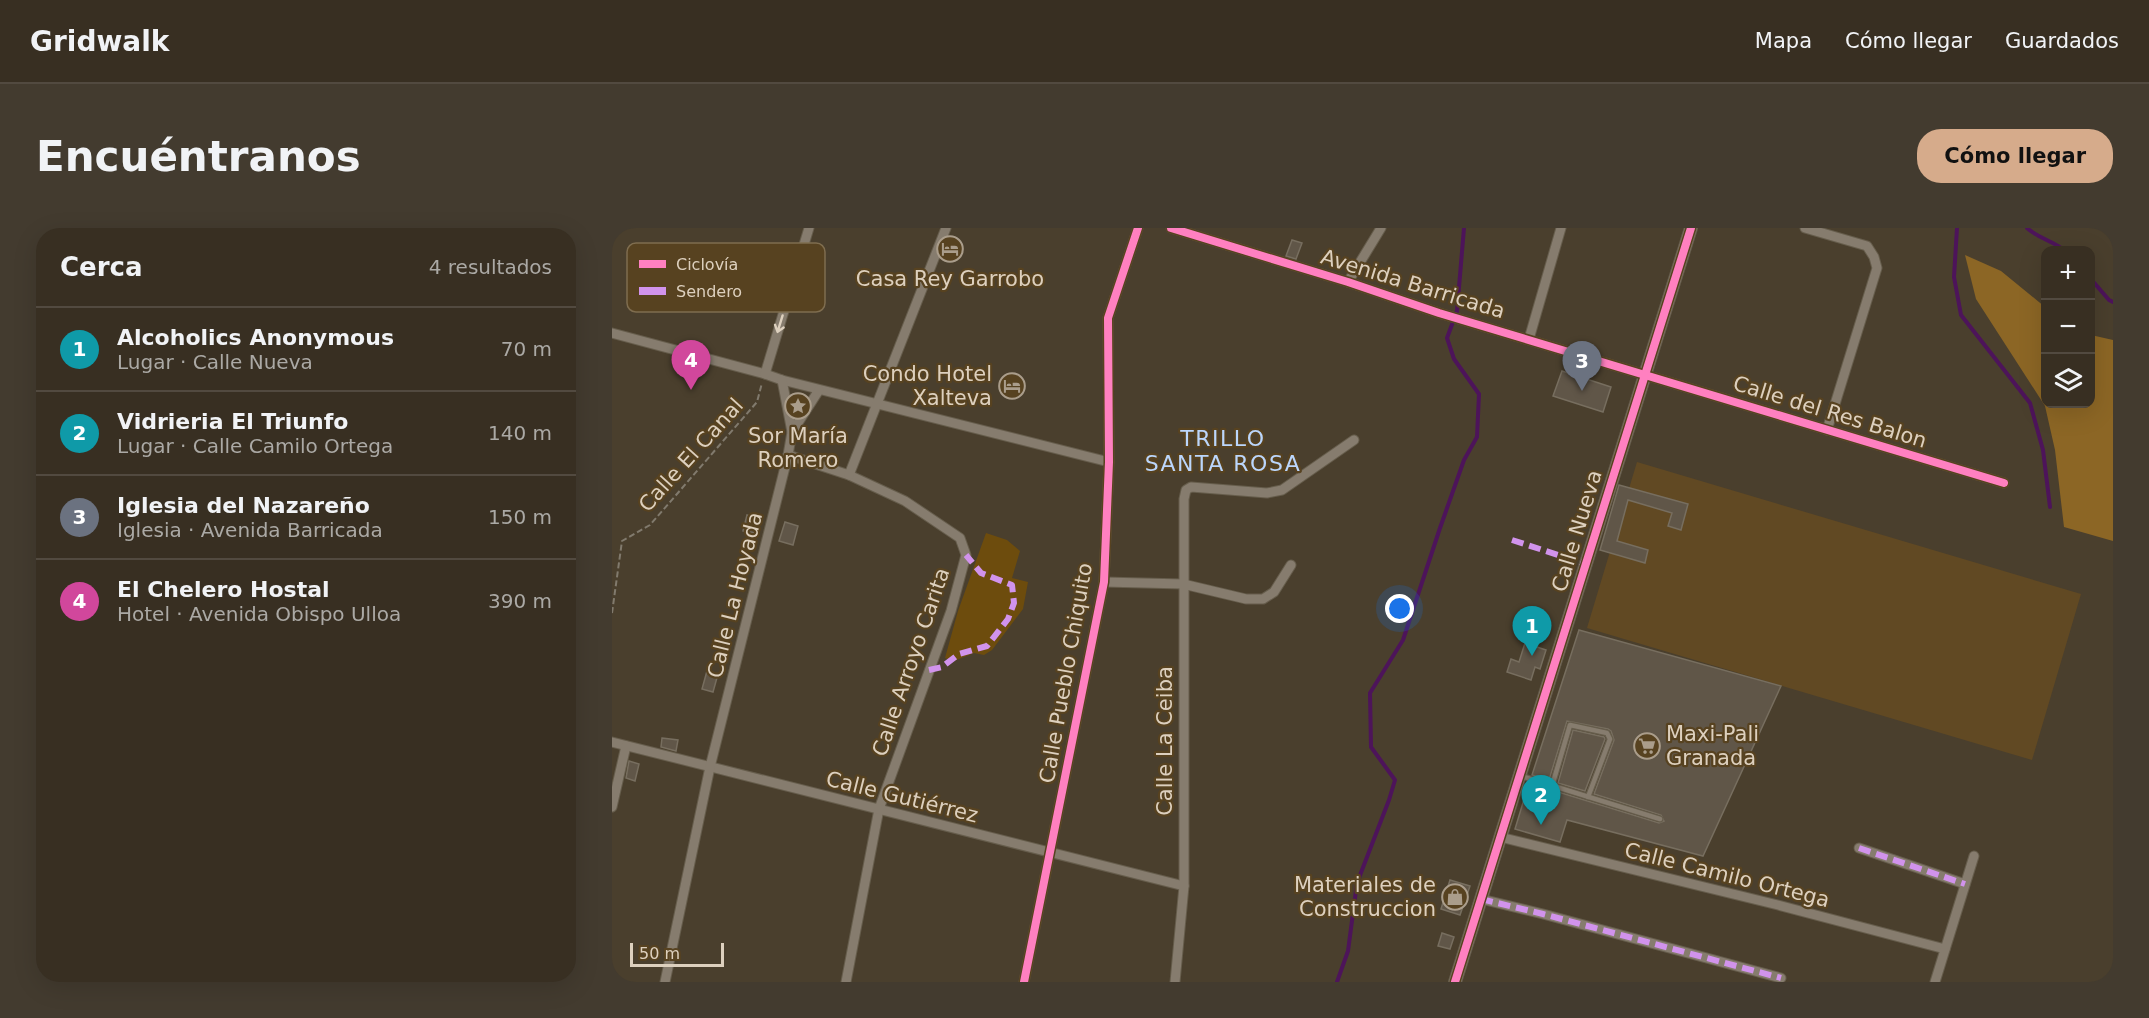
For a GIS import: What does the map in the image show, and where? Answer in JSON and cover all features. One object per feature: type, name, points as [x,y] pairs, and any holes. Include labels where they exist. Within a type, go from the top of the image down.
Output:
[{"type":"street","points":[[804,243],[809,228]]},
{"type":"street","points":[[849,475],[946,228]]},
{"type":"street","name":"Calle Pueblo Chiquito","points":[[1024,982],[1104,582],[1109,462],[1108,318],[1137,228]]},
{"type":"street","name":"Avenida Barricada","points":[[1171,228],[1348,282],[1439,313],[1645,374]]},
{"type":"street","points":[[1348,282],[1380,228]]},
{"type":"street","points":[[1529,339],[1561,228]]},
{"type":"street","name":"Calle Nueva","points":[[1455,982],[1691,228]]},
{"type":"street","points":[[1805,228],[1867,246],[1874,257],[1877,268],[1827,430]]},
{"type":"street","points":[[765,374],[784,312]]},
{"type":"street","points":[[612,333],[819,390],[1109,462]]},
{"type":"street","name":"Calle del Res Balon","points":[[1645,374],[2004,483]]},
{"type":"street","name":"Calle La Hoyada","points":[[665,982],[710,767],[788,455],[792,432],[782,380]]},
{"type":"street","name":"Calle La Hoyada","points":[[792,432],[819,390]]},
{"type":"street","name":"Calle La Ceiba","points":[[1175,982],[1184,886],[1183,584],[1186,490],[1191,487],[1267,493],[1282,490],[1354,440]]},
{"type":"street","name":"Calle Arroyo Carita","points":[[788,455],[849,475],[905,501],[960,538],[966,555],[951,611],[879,809],[846,982]]},
{"type":"street","points":[[1104,582],[1183,584],[1245,599],[1263,599],[1274,592],[1291,565]]},
{"type":"street","name":"Calle Gutiérrez","points":[[612,742],[1184,886]]},
{"type":"street","points":[[612,807],[626,746]]},
{"type":"street","name":"Calle Camilo Ortega","points":[[1500,837],[1778,905],[1945,949]]},
{"type":"street","points":[[1858,848],[1965,884]]},
{"type":"street","points":[[1935,982],[1974,855]]},
{"type":"street","points":[[1481,899],[1781,978]]},
{"type":"lane","points":[[1552,786],[1570,725],[1607,733],[1610,739],[1588,797]]},
{"type":"lane","points":[[1521,776],[1660,819]]},
{"type":"shaded area","points":[[1965,255],[2001,271],[2041,304],[2041,400],[1976,299]]},
{"type":"shaded area","points":[[2095,336],[2113,340],[2113,541],[2064,527],[2055,450],[2045,408],[2095,408]]},
{"type":"shaded area","points":[[1637,462],[2081,594],[2032,760],[1587,628]]},
{"type":"shaded area","points":[[986,533],[1007,540],[1020,551],[1012,578],[1028,582],[1023,609],[992,650],[984,655],[974,653],[954,661],[945,658],[958,611]]},
{"type":"building","points":[[1292,240],[1302,243],[1296,259],[1286,256]]},
{"type":"building","points":[[1562,371],[1611,387],[1603,412],[1553,396]]},
{"type":"building","points":[[1619,485],[1688,504],[1681,530],[1668,526],[1672,513],[1628,500],[1617,541],[1648,550],[1645,563],[1600,550]]},
{"type":"building","points":[[747,515],[758,518],[755,533],[743,531]]},
{"type":"building","points":[[785,522],[798,526],[793,545],[779,541]]},
{"type":"building","name":"Maxi-Pali Granada","points":[[1579,630],[1781,686],[1703,856],[1567,820],[1560,842],[1515,829],[1529,783],[1659,823],[1664,821],[1661,815],[1594,794],[1614,740],[1608,729],[1567,721],[1549,780],[1532,775]]},
{"type":"building","points":[[1525,643],[1546,650],[1540,669],[1535,667],[1531,680],[1507,672],[1511,659],[1519,662]]},
{"type":"building","points":[[707,671],[718,674],[713,692],[702,689]]},
{"type":"building","points":[[1573,730],[1605,739],[1585,791],[1558,783]]},
{"type":"building","points":[[662,738],[678,740],[676,751],[661,747]]},
{"type":"building","points":[[629,761],[639,764],[635,781],[626,778]]},
{"type":"building","name":"Materiales de Construccion","points":[[1450,880],[1470,886],[1460,915],[1441,909]]},
{"type":"building","points":[[1442,933],[1454,937],[1450,949],[1438,946]]},
{"type":"waterway","points":[[1337,982],[1348,951],[1357,883],[1395,780],[1371,747],[1370,693],[1403,640],[1464,460],[1477,437],[1479,394],[1454,359],[1447,338],[1457,311],[1464,228]]},
{"type":"waterway","points":[[1957,228],[1954,277],[1961,315],[2030,403],[2043,450],[2050,507]]},
{"type":"waterway","points":[[2027,228],[2058,246]]},
{"type":"waterway","points":[[2095,284],[2113,302]]},
{"type":"marked path","points":[[1512,540],[1586,564]]},
{"type":"marked path","points":[[929,670],[942,667],[959,654],[987,646],[1008,619],[1014,603],[1012,585],[981,573],[966,555]]},
{"type":"marked path","points":[[1859,848],[1965,884]]},
{"type":"marked path","points":[[1481,899],[1781,978]]},
{"type":"cycle path","points":[[1024,982],[1104,582],[1109,462],[1108,318],[1138,228]]},
{"type":"cycle path","points":[[1171,228],[1348,282],[1439,313],[2004,483]]},
{"type":"cycle path","points":[[1455,982],[1691,228]]},
{"type":"place","name":"Casa Rey Garrobo","points":[[950,249]]},
{"type":"place","name":"Condo Hotel Xalteva","points":[[1012,386]]},
{"type":"place","name":"El Chelero Hostal","points":[[691,390]]},
{"type":"place","name":"Iglesia del Nazareño","points":[[1582,391]]},
{"type":"place","name":"Sor María Romero","points":[[798,406]]},
{"type":"place","name":"Alcoholics Anonymous","points":[[1532,656]]},
{"type":"place","name":"Maxi-Pali Granada","points":[[1647,746]]},
{"type":"place","name":"Vidrieria El Triunfo","points":[[1541,825]]},
{"type":"place","name":"Materiales de Construccion","points":[[1455,897]]},
{"type":"district","name":"TRILLO SANTA ROSA","points":[[1223,450]]}]
